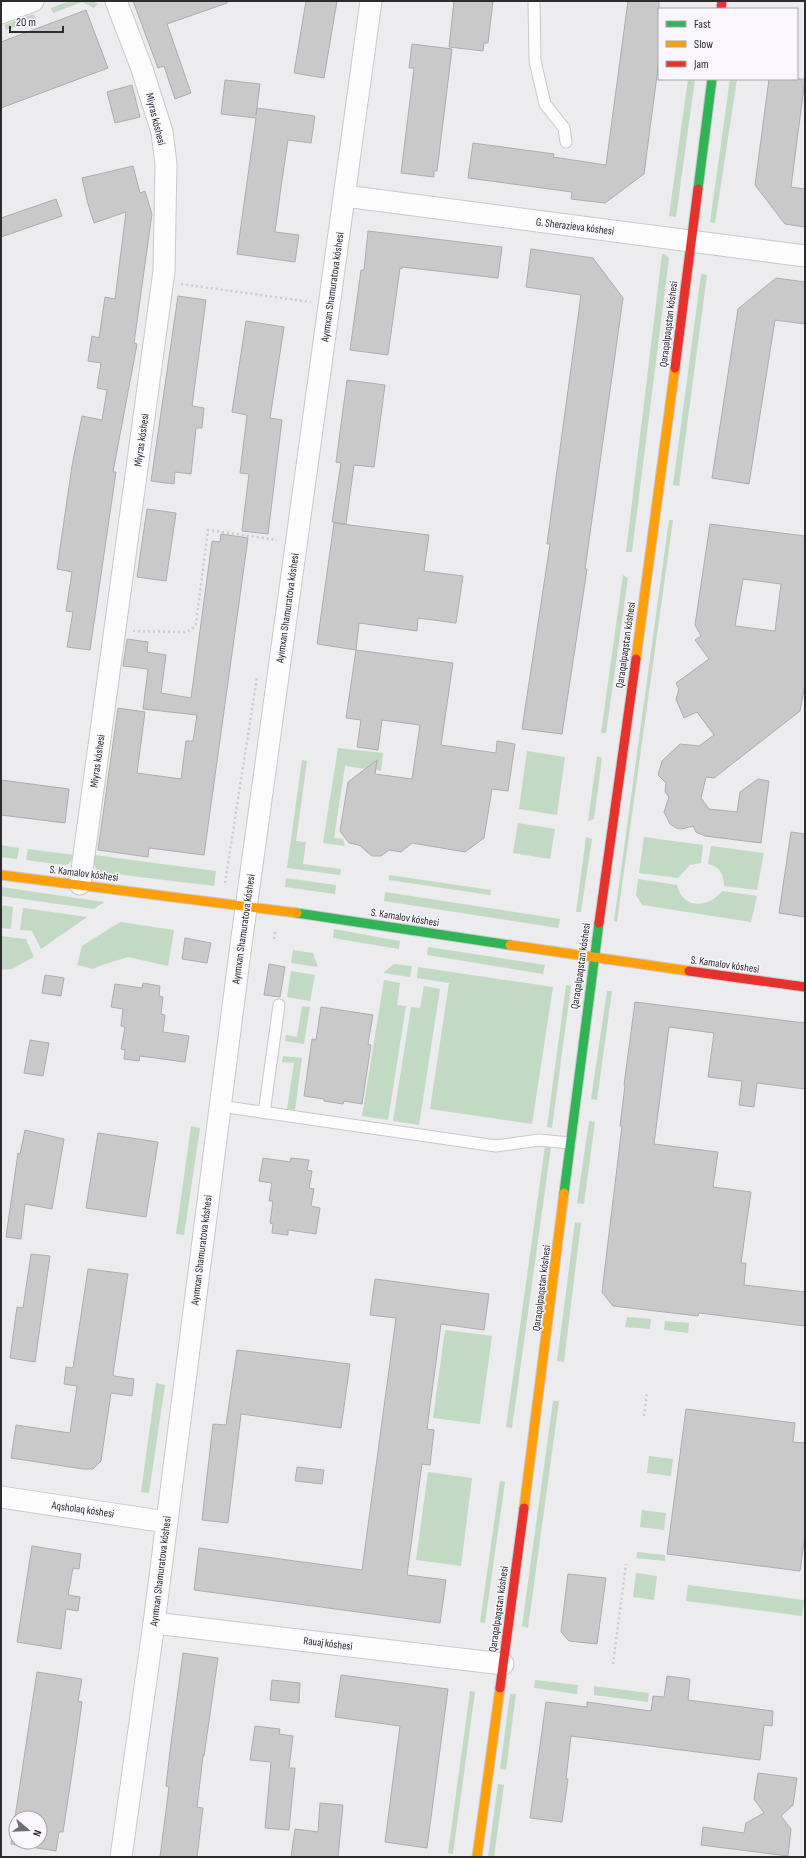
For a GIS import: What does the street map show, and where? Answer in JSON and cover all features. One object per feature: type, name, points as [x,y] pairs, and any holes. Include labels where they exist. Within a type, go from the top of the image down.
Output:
[{"type":"street","points":[[1,13],[33,1]]},
{"type":"street","name":"Miyras kóshesi","points":[[80,884],[163,281],[166,164],[162,132],[142,69],[116,1]]},
{"type":"street","name":"Ayımxan Shamuratova kóshesi","points":[[121,1857],[154,1623],[246,905],[371,1]]},
{"type":"street","name":"Qaraqalpaqstan kóshesi","points":[[477,1857],[541,1384],[593,958],[659,492],[712,80]]},
{"type":"street","name":"G. Sherazieva kóshesi","points":[[344,196],[805,256]]},
{"type":"street","name":"S. Kamalov kóshesi","points":[[1,874],[246,905],[593,958],[805,987]]},
{"type":"street","name":"Aqsholaq kóshesi","points":[[1,1497],[166,1522]]},
{"type":"street","name":"Rauaj kóshesi","points":[[154,1623],[503,1664]]},
{"type":"lane","points":[[534,1],[535,61],[545,104],[564,128],[566,142]]},
{"type":"lane","points":[[264,1113],[279,1005]]},
{"type":"lane","points":[[220,1106],[496,1146],[539,1140],[570,1143]]},
{"type":"path","points":[[163,281],[329,304]]},
{"type":"path","points":[[115,632],[124,630],[184,632],[191,630],[196,624],[208,530],[277,540]]},
{"type":"path","points":[[274,940],[275,931]]},
{"type":"path","points":[[644,1416],[647,1392]]},
{"type":"path","points":[[613,1664],[626,1564]]},
{"type":"green space","points":[[70,1],[93,1],[98,4],[94,8],[82,2],[53,13],[51,8]]},
{"type":"green space","points":[[34,14],[36,19],[6,30],[4,25]]},
{"type":"green space","points":[[688,80],[695,80],[676,217],[669,216]]},
{"type":"green space","points":[[730,80],[737,80],[715,223],[710,222]]},
{"type":"green space","points":[[662,254],[665,254],[669,258],[632,552],[626,552]]},
{"type":"green space","points":[[701,274],[707,275],[679,486],[673,485]]},
{"type":"green space","points":[[669,520],[673,520],[617,922],[614,921]]},
{"type":"green space","points":[[623,575],[628,578],[606,733],[601,733]]},
{"type":"green space","points":[[338,748],[383,753],[381,771],[345,766],[334,838],[343,839],[345,846],[323,843]]},
{"type":"green space","points":[[527,751],[565,757],[557,815],[519,809]]},
{"type":"green space","points":[[597,756],[602,758],[594,819],[588,821]]},
{"type":"green space","points":[[302,760],[307,761],[296,841],[306,842],[303,864],[341,869],[340,875],[287,868]]},
{"type":"green space","points":[[518,823],[555,829],[550,859],[513,853]]},
{"type":"green space","points":[[586,837],[592,839],[581,912],[576,912]]},
{"type":"green space","points":[[644,837],[703,845],[701,863],[690,865],[678,878],[639,873]]},
{"type":"green space","points":[[1,845],[19,848],[17,859],[1,857]]},
{"type":"green space","points":[[711,846],[764,853],[757,890],[724,886],[722,875],[718,869],[708,864]]},
{"type":"green space","points":[[28,849],[74,855],[69,864],[64,865],[26,860]]},
{"type":"green space","points":[[94,855],[216,871],[214,886],[99,872],[94,865]]},
{"type":"green space","points":[[389,875],[491,890],[490,895],[389,880]]},
{"type":"green space","points":[[286,878],[336,885],[335,894],[285,887]]},
{"type":"green space","points":[[638,879],[677,885],[684,899],[696,904],[710,901],[722,891],[757,896],[751,922],[642,905],[636,895]]},
{"type":"green space","points":[[1,887],[104,902],[94,909],[1,896]]},
{"type":"green space","points":[[385,892],[560,919],[558,928],[384,901]]},
{"type":"green space","points":[[1,905],[13,907],[11,929],[1,928]]},
{"type":"green space","points":[[23,908],[87,917],[41,949],[32,931],[20,930]]},
{"type":"green space","points":[[120,922],[174,930],[168,966],[128,957],[93,969],[77,965],[82,946]]},
{"type":"green space","points":[[334,929],[400,941],[399,949],[333,938]]},
{"type":"green space","points":[[1,936],[26,939],[34,957],[12,969],[1,970]]},
{"type":"green space","points":[[428,947],[545,965],[543,974],[427,955]]},
{"type":"green space","points":[[293,950],[313,953],[318,967],[291,963]]},
{"type":"green space","points":[[394,964],[412,966],[410,977],[383,973]]},
{"type":"green space","points":[[418,967],[553,987],[532,1124],[430,1109],[449,983],[417,978]]},
{"type":"green space","points":[[291,971],[315,975],[310,1001],[287,997]]},
{"type":"green space","points":[[384,980],[400,983],[397,1005],[406,1006],[388,1120],[362,1116]]},
{"type":"green space","points":[[566,985],[571,986],[552,1128],[547,1127]]},
{"type":"green space","points":[[424,986],[440,989],[419,1125],[393,1121],[411,1007],[420,1008]]},
{"type":"green space","points":[[607,991],[612,991],[597,1100],[591,1099]]},
{"type":"green space","points":[[302,1006],[310,1007],[304,1044],[285,1041],[286,1035],[297,1037]]},
{"type":"green space","points":[[283,1056],[302,1058],[295,1110],[287,1109],[294,1063],[282,1062]]},
{"type":"green space","points":[[589,1121],[595,1122],[584,1204],[577,1203]]},
{"type":"green space","points":[[191,1126],[200,1128],[184,1235],[176,1234]]},
{"type":"green space","points":[[545,1146],[551,1147],[512,1428],[506,1427]]},
{"type":"green space","points":[[575,1222],[581,1223],[564,1362],[557,1361]]},
{"type":"green space","points":[[627,1317],[651,1319],[650,1329],[625,1327]]},
{"type":"green space","points":[[665,1321],[689,1323],[688,1333],[664,1330]]},
{"type":"green space","points":[[445,1330],[492,1336],[480,1424],[433,1418]]},
{"type":"green space","points":[[156,1383],[165,1385],[149,1493],[141,1492]]},
{"type":"green space","points":[[553,1401],[559,1401],[528,1628],[522,1626]]},
{"type":"green space","points":[[649,1456],[673,1459],[671,1476],[647,1473]]},
{"type":"green space","points":[[428,1472],[472,1478],[461,1566],[416,1560]]},
{"type":"green space","points":[[500,1481],[505,1482],[485,1623],[480,1622]]},
{"type":"green space","points":[[642,1510],[666,1513],[664,1530],[640,1527]]},
{"type":"green space","points":[[637,1552],[665,1555],[665,1561],[636,1558]]},
{"type":"green space","points":[[636,1573],[657,1576],[654,1600],[633,1597]]},
{"type":"green space","points":[[688,1585],[804,1600],[802,1616],[686,1601]]},
{"type":"green space","points":[[535,1680],[578,1685],[577,1694],[534,1688]]},
{"type":"green space","points":[[594,1686],[649,1693],[648,1702],[594,1695]]},
{"type":"green space","points":[[470,1691],[475,1692],[453,1854],[448,1853]]},
{"type":"green space","points":[[510,1694],[516,1694],[506,1770],[500,1769]]},
{"type":"green space","points":[[498,1784],[504,1785],[494,1857],[488,1857]]},
{"type":"building","points":[[133,1],[227,1],[227,3],[167,24],[191,93],[175,99],[164,66],[158,68]]},
{"type":"building","points":[[306,1],[337,1],[324,78],[294,73]]},
{"type":"building","points":[[454,1],[493,1],[488,43],[484,43],[483,51],[449,47]]},
{"type":"building","points":[[628,1],[659,1],[658,68],[644,174],[605,203],[571,199],[572,192],[468,178],[473,143],[554,154],[553,157],[606,165]]},
{"type":"building","points":[[86,10],[108,68],[1,108],[1,42]]},
{"type":"building","points":[[412,44],[452,49],[437,171],[434,171],[434,177],[401,173],[414,68],[409,68]]},
{"type":"building","points":[[805,79],[791,187],[805,189],[805,227],[785,224],[755,185],[769,80]]},
{"type":"building","points":[[225,80],[260,84],[256,115],[257,108],[315,116],[311,143],[288,140],[281,187],[275,232],[299,235],[295,262],[237,254],[256,118],[221,114]]},
{"type":"building","points":[[132,85],[140,117],[115,123],[107,92]]},
{"type":"building","points":[[133,166],[140,193],[145,191],[152,214],[134,343],[137,344],[113,472],[116,472],[90,650],[67,647],[73,612],[66,611],[72,572],[57,569],[72,466],[82,416],[102,420],[107,390],[97,388],[101,363],[88,361],[92,336],[99,338],[105,297],[115,299],[126,212],[94,223],[82,178]]},
{"type":"building","points":[[56,199],[62,216],[1,237],[1,218]]},
{"type":"building","points":[[368,231],[502,247],[498,278],[402,267],[402,269],[400,268],[388,355],[350,350],[361,270],[364,270]]},
{"type":"building","points":[[531,249],[593,258],[623,298],[585,569],[587,569],[562,734],[522,729],[550,544],[547,544],[581,295],[526,287]]},
{"type":"building","points":[[776,278],[805,282],[805,324],[775,320],[749,484],[712,478],[738,309]]},
{"type":"building","points":[[178,296],[206,300],[192,406],[204,408],[202,428],[196,428],[191,474],[175,472],[174,484],[151,481]]},
{"type":"building","points":[[246,321],[284,327],[270,418],[282,420],[268,534],[242,531],[249,474],[240,473],[247,415],[232,412]]},
{"type":"building","points":[[347,380],[385,385],[374,467],[354,465],[346,524],[332,522],[341,463],[336,462]]},
{"type":"building","points":[[147,509],[176,513],[166,581],[137,577]]},
{"type":"building","points":[[334,523],[429,535],[424,571],[463,576],[456,623],[418,618],[417,631],[359,623],[356,650],[317,644]]},
{"type":"building","points":[[710,524],[805,536],[805,684],[800,711],[714,778],[706,777],[701,798],[709,809],[737,812],[740,792],[758,779],[769,781],[761,843],[705,836],[696,832],[693,826],[682,829],[676,828],[670,824],[664,812],[669,797],[665,792],[666,783],[658,775],[662,761],[680,744],[699,746],[714,735],[697,712],[684,718],[676,699],[679,689],[676,683],[709,659],[695,640],[701,636],[695,625]],"holes":[[[743,579],[781,584],[775,631],[735,626]]]},
{"type":"building","points":[[221,534],[248,538],[204,855],[149,848],[148,857],[98,850],[118,708],[145,712],[137,773],[181,779],[186,741],[193,741],[197,715],[143,709],[148,669],[123,666],[127,639],[148,642],[147,652],[166,655],[161,693],[191,698],[212,541],[220,542]]},
{"type":"building","points":[[356,650],[453,663],[441,745],[496,753],[497,741],[515,744],[508,791],[492,789],[484,838],[465,852],[412,843],[401,852],[389,850],[381,856],[372,856],[359,845],[349,843],[340,831],[348,782],[377,760],[375,774],[412,779],[420,725],[382,720],[378,750],[357,747],[361,720],[346,718]]},
{"type":"building","points":[[1,780],[69,789],[65,823],[1,815]]},
{"type":"building","points":[[791,832],[805,834],[805,917],[779,913]]},
{"type":"building","points":[[185,938],[211,943],[207,963],[182,959]]},
{"type":"building","points":[[269,964],[285,967],[280,997],[264,995]]},
{"type":"building","points":[[45,975],[64,978],[61,996],[42,993]]},
{"type":"building","points":[[143,983],[160,986],[159,996],[163,997],[161,1014],[165,1015],[163,1032],[189,1036],[185,1062],[140,1056],[139,1061],[124,1059],[125,1050],[121,1049],[125,1027],[121,1026],[123,1009],[111,1007],[115,984],[142,988]]},
{"type":"building","points":[[635,1002],[805,1023],[805,1089],[757,1083],[754,1107],[739,1105],[742,1081],[708,1077],[714,1033],[669,1027],[654,1144],[718,1152],[713,1187],[751,1192],[741,1263],[746,1263],[744,1285],[805,1292],[805,1326],[699,1313],[698,1316],[613,1306],[602,1292],[622,1126],[620,1126],[624,1085]]},
{"type":"building","points":[[321,1007],[373,1015],[368,1044],[371,1045],[362,1104],[344,1101],[343,1104],[304,1096],[312,1039],[316,1040]]},
{"type":"building","points":[[30,1040],[49,1043],[43,1076],[24,1073]]},
{"type":"building","points":[[25,1130],[64,1139],[52,1209],[25,1204],[21,1239],[6,1237],[18,1153],[20,1154]]},
{"type":"building","points":[[98,1133],[158,1142],[146,1217],[86,1208]]},
{"type":"building","points":[[263,1158],[290,1162],[291,1158],[309,1160],[307,1170],[312,1171],[309,1188],[314,1189],[311,1206],[320,1208],[316,1234],[288,1230],[288,1235],[272,1233],[273,1224],[270,1223],[273,1201],[269,1201],[272,1183],[259,1181]]},
{"type":"building","points":[[31,1254],[50,1256],[35,1362],[10,1358],[17,1307],[23,1308]]},
{"type":"building","points":[[88,1269],[128,1274],[113,1374],[114,1376],[134,1379],[132,1396],[111,1393],[101,1461],[93,1469],[83,1469],[11,1458],[16,1425],[70,1433],[77,1386],[64,1384],[66,1367],[73,1368]]},
{"type":"building","points":[[375,1279],[489,1294],[484,1330],[441,1324],[427,1429],[434,1430],[430,1465],[422,1464],[407,1575],[446,1580],[440,1623],[194,1590],[199,1548],[362,1570],[396,1318],[370,1315]]},
{"type":"building","points":[[237,1350],[350,1364],[341,1428],[241,1414],[228,1523],[202,1520],[213,1424],[226,1425]]},
{"type":"building","points":[[686,1409],[795,1423],[793,1442],[805,1443],[805,1535],[800,1571],[667,1554]]},
{"type":"building","points":[[297,1467],[324,1470],[322,1484],[295,1481]]},
{"type":"building","points":[[32,1546],[81,1554],[79,1569],[73,1568],[68,1595],[80,1597],[78,1611],[66,1609],[61,1649],[17,1642]]},
{"type":"building","points":[[568,1574],[606,1578],[597,1644],[569,1641],[561,1632]]},
{"type":"building","points":[[183,1653],[218,1658],[197,1807],[203,1808],[197,1857],[160,1857],[169,1787],[166,1786]]},
{"type":"building","points":[[37,1672],[82,1679],[78,1701],[82,1702],[72,1773],[63,1832],[59,1832],[56,1851],[48,1850],[48,1810],[16,1810]]},
{"type":"building","points":[[341,1675],[448,1689],[427,1848],[385,1842],[400,1726],[335,1717]]},
{"type":"building","points":[[667,1676],[690,1679],[688,1700],[773,1711],[772,1726],[764,1725],[760,1760],[571,1736],[566,1779],[568,1779],[562,1822],[530,1818],[546,1702],[587,1707],[587,1702],[651,1711],[653,1696],[664,1697]]},
{"type":"building","points":[[272,1680],[300,1683],[299,1703],[270,1700]]},
{"type":"building","points":[[255,1726],[280,1729],[279,1734],[293,1736],[289,1768],[295,1768],[289,1830],[265,1828],[271,1762],[250,1760]]},
{"type":"building","points":[[758,1773],[797,1778],[793,1805],[781,1816],[791,1829],[788,1856],[701,1845],[703,1827],[744,1833],[746,1823],[764,1813],[754,1799]]},
{"type":"building","points":[[320,1803],[343,1805],[338,1857],[291,1857],[295,1829],[318,1832]]},
{"type":"traffic: fast","points":[[698,189],[712,80]]},
{"type":"traffic: fast","points":[[297,913],[510,945]]},
{"type":"traffic: fast","points":[[564,1193],[599,923]]},
{"type":"traffic: slow","points":[[636,659],[675,368]]},
{"type":"traffic: slow","points":[[1,875],[297,913]]},
{"type":"traffic: slow","points":[[510,945],[689,971]]},
{"type":"traffic: slow","points":[[524,1508],[564,1193]]},
{"type":"traffic: slow","points":[[477,1857],[500,1688]]},
{"type":"traffic: jam","points":[[721,8],[722,1]]},
{"type":"traffic: jam","points":[[675,368],[698,189]]},
{"type":"traffic: jam","points":[[599,923],[636,659]]},
{"type":"traffic: jam","points":[[689,971],[805,987]]},
{"type":"traffic: jam","points":[[500,1688],[524,1508]]}]
